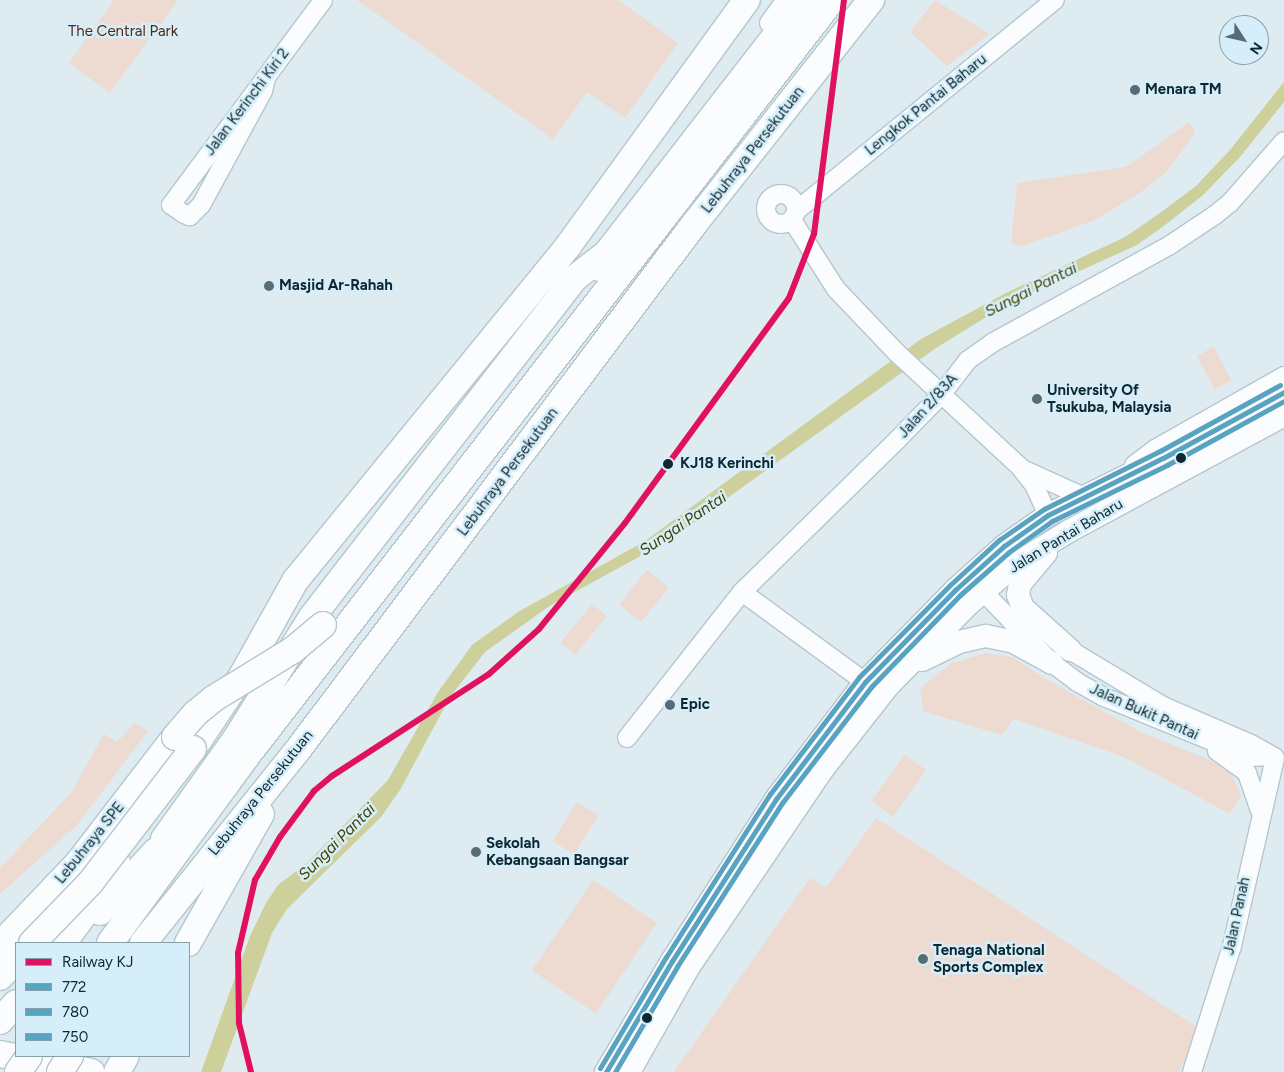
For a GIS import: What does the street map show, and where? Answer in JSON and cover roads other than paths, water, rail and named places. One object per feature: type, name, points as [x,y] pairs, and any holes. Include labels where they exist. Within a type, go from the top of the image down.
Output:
[{"type":"highway","points":[[184,743],[243,674],[295,581],[568,246],[747,0]]},
{"type":"highway","points":[[64,942],[91,905],[129,840],[184,743],[196,713],[213,699],[288,653],[323,625],[583,291],[607,253],[803,0]]},
{"type":"highway","name":"Lebuhraya Persekutuan","points":[[111,942],[246,757],[672,203],[832,0]]},
{"type":"highway","name":"Lebuhraya Persekutuan","points":[[144,942],[296,751],[761,140],[871,0]]},
{"type":"highway","points":[[761,140],[891,0]]},
{"type":"highway","points":[[523,366],[631,238],[672,203]]},
{"type":"highway","points":[[102,942],[156,851],[235,740],[312,618],[354,561],[575,278],[607,253]]},
{"type":"highway","name":"Lebuhraya SPE","points":[[33,942],[90,883],[184,743]]},
{"type":"highway","name":"Lebuhraya SPE","points":[[0,977],[7,949],[79,862],[184,743]]},
{"type":"highway","points":[[189,942],[296,751]]},
{"type":"highway","points":[[71,942],[156,851]]},
{"type":"highway","points":[[0,1054],[15,1057]]},
{"type":"highway","points":[[15,1057],[91,1072]]},
{"type":"highway","points":[[18,1072],[29,1057]]},
{"type":"highway","points":[[60,1072],[69,1057]]},
{"type":"highway","points":[[117,1072],[125,1057]]},
{"type":"main road","name":"Jalan Pantai Baharu","points":[[628,1072],[688,968],[750,872],[822,770],[976,584],[1004,546],[1048,515],[1163,458],[1284,392]]},
{"type":"main road","name":"Jalan Pantai Baharu","points":[[606,1072],[672,961],[771,807],[866,682],[976,584],[1068,531],[1284,415]]},
{"type":"main road","points":[[1068,531],[1034,564],[1020,584],[1018,595],[1030,615],[1070,650]]},
{"type":"main road","points":[[907,667],[959,642],[986,636],[1014,642],[1052,663]]},
{"type":"street","name":"Jalan Kerinchi Kiri 2","points":[[266,79],[263,91],[201,205],[190,216],[171,204],[323,0]]},
{"type":"street","points":[[719,109],[726,84],[786,0]]},
{"type":"street","name":"Lengkok Pantai Baharu","points":[[941,394],[897,353],[836,289],[794,215],[1055,0]]},
{"type":"street","name":"Jalan 2/83A","points":[[627,738],[742,592],[941,394],[968,360],[992,343],[1170,244],[1215,215],[1230,204],[1284,141]]},
{"type":"street","points":[[1114,482],[1155,449],[1284,376]]},
{"type":"street","points":[[941,394],[1020,467],[1034,485],[1048,515]]},
{"type":"street","points":[[1020,467],[1084,497]]},
{"type":"street","name":"Jalan Bukit Pantai","points":[[976,584],[1052,663],[1104,696],[1251,758],[1276,758]]},
{"type":"street","points":[[742,592],[866,682]]},
{"type":"street","name":"Jalan Bukit Pantai","points":[[1070,650],[1163,706],[1251,744],[1276,758]]},
{"type":"street","points":[[1181,728],[1247,773],[1261,812]]},
{"type":"street","name":"Jalan Panah","points":[[1192,1072],[1232,946],[1261,812],[1276,758]]},
{"type":"water","name":"Sungai Pantai","points":[[1284,82],[1284,102],[1240,157],[1203,195],[1137,245],[1009,303],[936,348],[668,541],[551,605],[485,652],[450,697],[400,790],[381,817],[287,909],[272,933],[221,1072],[201,1072],[250,936],[266,903],[278,885],[307,863],[388,780],[438,692],[472,645],[518,612],[645,541],[921,339],[1006,293],[1125,237],[1160,213],[1196,186],[1230,150]]},
{"type":"rail line","name":"KJ","points":[[251,1072],[239,1023],[238,953],[255,880],[280,837],[314,791],[332,776],[489,674],[539,629],[625,523],[789,298],[814,234],[844,0]]},
{"type":"place","name":"Menara TM","points":[[1135,90]]},
{"type":"place","name":"Masjid Ar-Rahah","points":[[269,286]]},
{"type":"place","name":"University Of Tsukuba, Malaysia","points":[[1037,399]]},
{"type":"place","name":"KJ18 Kerinchi","points":[[668,464]]},
{"type":"place","name":"Epic","points":[[670,705]]},
{"type":"place","name":"Sekolah Kebangsaan Bangsar","points":[[476,852]]},
{"type":"place","name":"Tenaga National Sports Complex","points":[[923,959]]},
{"type":"park label","name":"The Central Park","points":[[123,32]]}]
